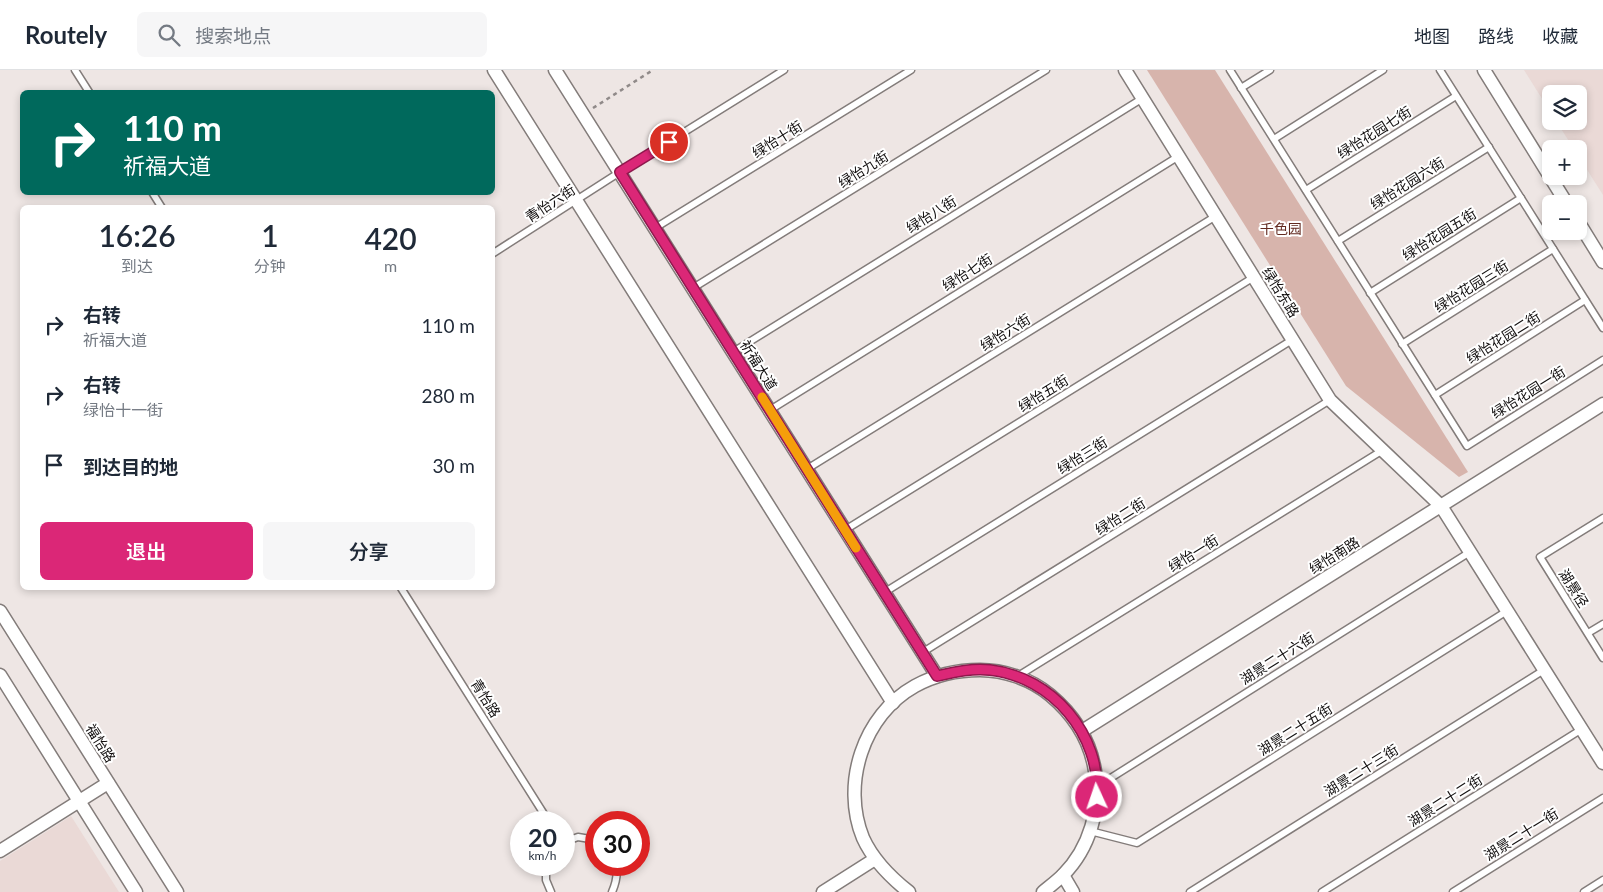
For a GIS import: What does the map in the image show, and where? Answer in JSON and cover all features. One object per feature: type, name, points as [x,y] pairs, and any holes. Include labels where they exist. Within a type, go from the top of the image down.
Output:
[{"type":"street","points":[[494,70],[893,703]]},
{"type":"street","name":"祈福大道","points":[[555,70],[937,676]]},
{"type":"street","name":"绿怡东路","points":[[1125,70],[1330,400],[1441,506],[1603,763]]},
{"type":"street","points":[[1484,70],[1561,195]]},
{"type":"street","points":[[1587,236],[1603,262]]},
{"type":"street","name":"绿怡南路","points":[[1082,730],[1603,404]]},
{"type":"street","name":"福怡路","points":[[0,611],[177,892]]},
{"type":"street","points":[[909,892],[892,879],[875,859],[863,838],[856,814],[854,790],[857,766],[865,743],[877,721],[893,703],[914,687],[937,676],[964,670],[991,670],[1017,676],[1043,689],[1065,708],[1082,730],[1093,757],[1098,786],[1096,809],[1090,832],[1079,855],[1063,875],[1042,892]]},
{"type":"street","points":[[0,675],[136,892]]},
{"type":"street","points":[[0,851],[108,783]]},
{"type":"street","points":[[822,892],[875,859]]},
{"type":"street","points":[[1063,875],[1074,892]]},
{"type":"lane","points":[[75,70],[88,90]]},
{"type":"lane","name":"青怡六街","points":[[495,252],[784,70]]},
{"type":"lane","name":"绿怡十街","points":[[655,228],[911,70]]},
{"type":"lane","name":"绿怡九街","points":[[693,288],[1046,70]]},
{"type":"lane","points":[[1230,70],[1434,395]]},
{"type":"lane","points":[[1242,88],[1270,70]]},
{"type":"lane","points":[[1274,139],[1383,70]]},
{"type":"lane","points":[[1440,70],[1603,328]]},
{"type":"lane","name":"绿怡花园七街","points":[[1306,190],[1456,96]]},
{"type":"lane","name":"绿怡八街","points":[[733,352],[1143,98]]},
{"type":"lane","name":"绿怡花园六街","points":[[1338,241],[1489,147]]},
{"type":"lane","name":"绿怡七街","points":[[770,410],[1179,156]]},
{"type":"lane","name":"绿怡花园五街","points":[[1370,292],[1521,198]]},
{"type":"lane","name":"绿怡六街","points":[[807,470],[1216,216]]},
{"type":"lane","name":"绿怡花园三街","points":[[1402,344],[1553,249]]},
{"type":"lane","name":"绿怡五街","points":[[846,530],[1254,277]]},
{"type":"lane","name":"绿怡花园二街","points":[[1434,395],[1585,300]]},
{"type":"lane","name":"绿怡三街","points":[[885,592],[1292,340]]},
{"type":"lane","name":"绿怡花园一街","points":[[1434,395],[1467,446],[1603,360]]},
{"type":"lane","name":"绿怡二街","points":[[923,652],[1330,400]]},
{"type":"lane","name":"绿怡一街","points":[[1017,676],[1383,450]]},
{"type":"lane","name":"湖景径","points":[[1603,518],[1540,557],[1603,658]]},
{"type":"lane","name":"湖景二十六街","points":[[1098,786],[1470,552]]},
{"type":"lane","name":"青怡路","points":[[402,590],[542,811]]},
{"type":"lane","name":"湖景二十五街","points":[[1090,832],[1137,843],[1507,611]]},
{"type":"lane","points":[[1588,633],[1603,624]]},
{"type":"lane","name":"湖景二十三街","points":[[1190,892],[1544,670]]},
{"type":"lane","name":"湖景二十二街","points":[[1322,892],[1582,729]]},
{"type":"lane","name":"湖景二十一街","points":[[1453,892],[1603,798]]},
{"type":"lane","points":[[546,876],[550,892]]},
{"type":"lane","points":[[612,892],[616,883],[616,876]]},
{"type":"lane","points":[[1584,892],[1603,880]]},
{"type":"path","points":[[583,114],[653,70]]},
{"type":"shaded area","points":[[1524,70],[1603,70],[1603,195],[1587,170],[1587,140],[1568,140],[1562,130],[1587,130],[1587,85],[1542,85],[1542,99]]},
{"type":"shaded area","points":[[71,816],[119,892],[0,892],[0,861]]},
{"type":"green space","name":"千色园","points":[[1147,70],[1215,70],[1468,472],[1459,477],[1346,386]]},
{"type":"slow traffic","points":[[762,397],[856,548]]},
{"type":"route","points":[[669,142],[620,172],[937,676],[964,670],[991,670],[1017,676],[1043,689],[1065,708],[1082,730],[1093,757],[1098,786],[1097,797]]}]
